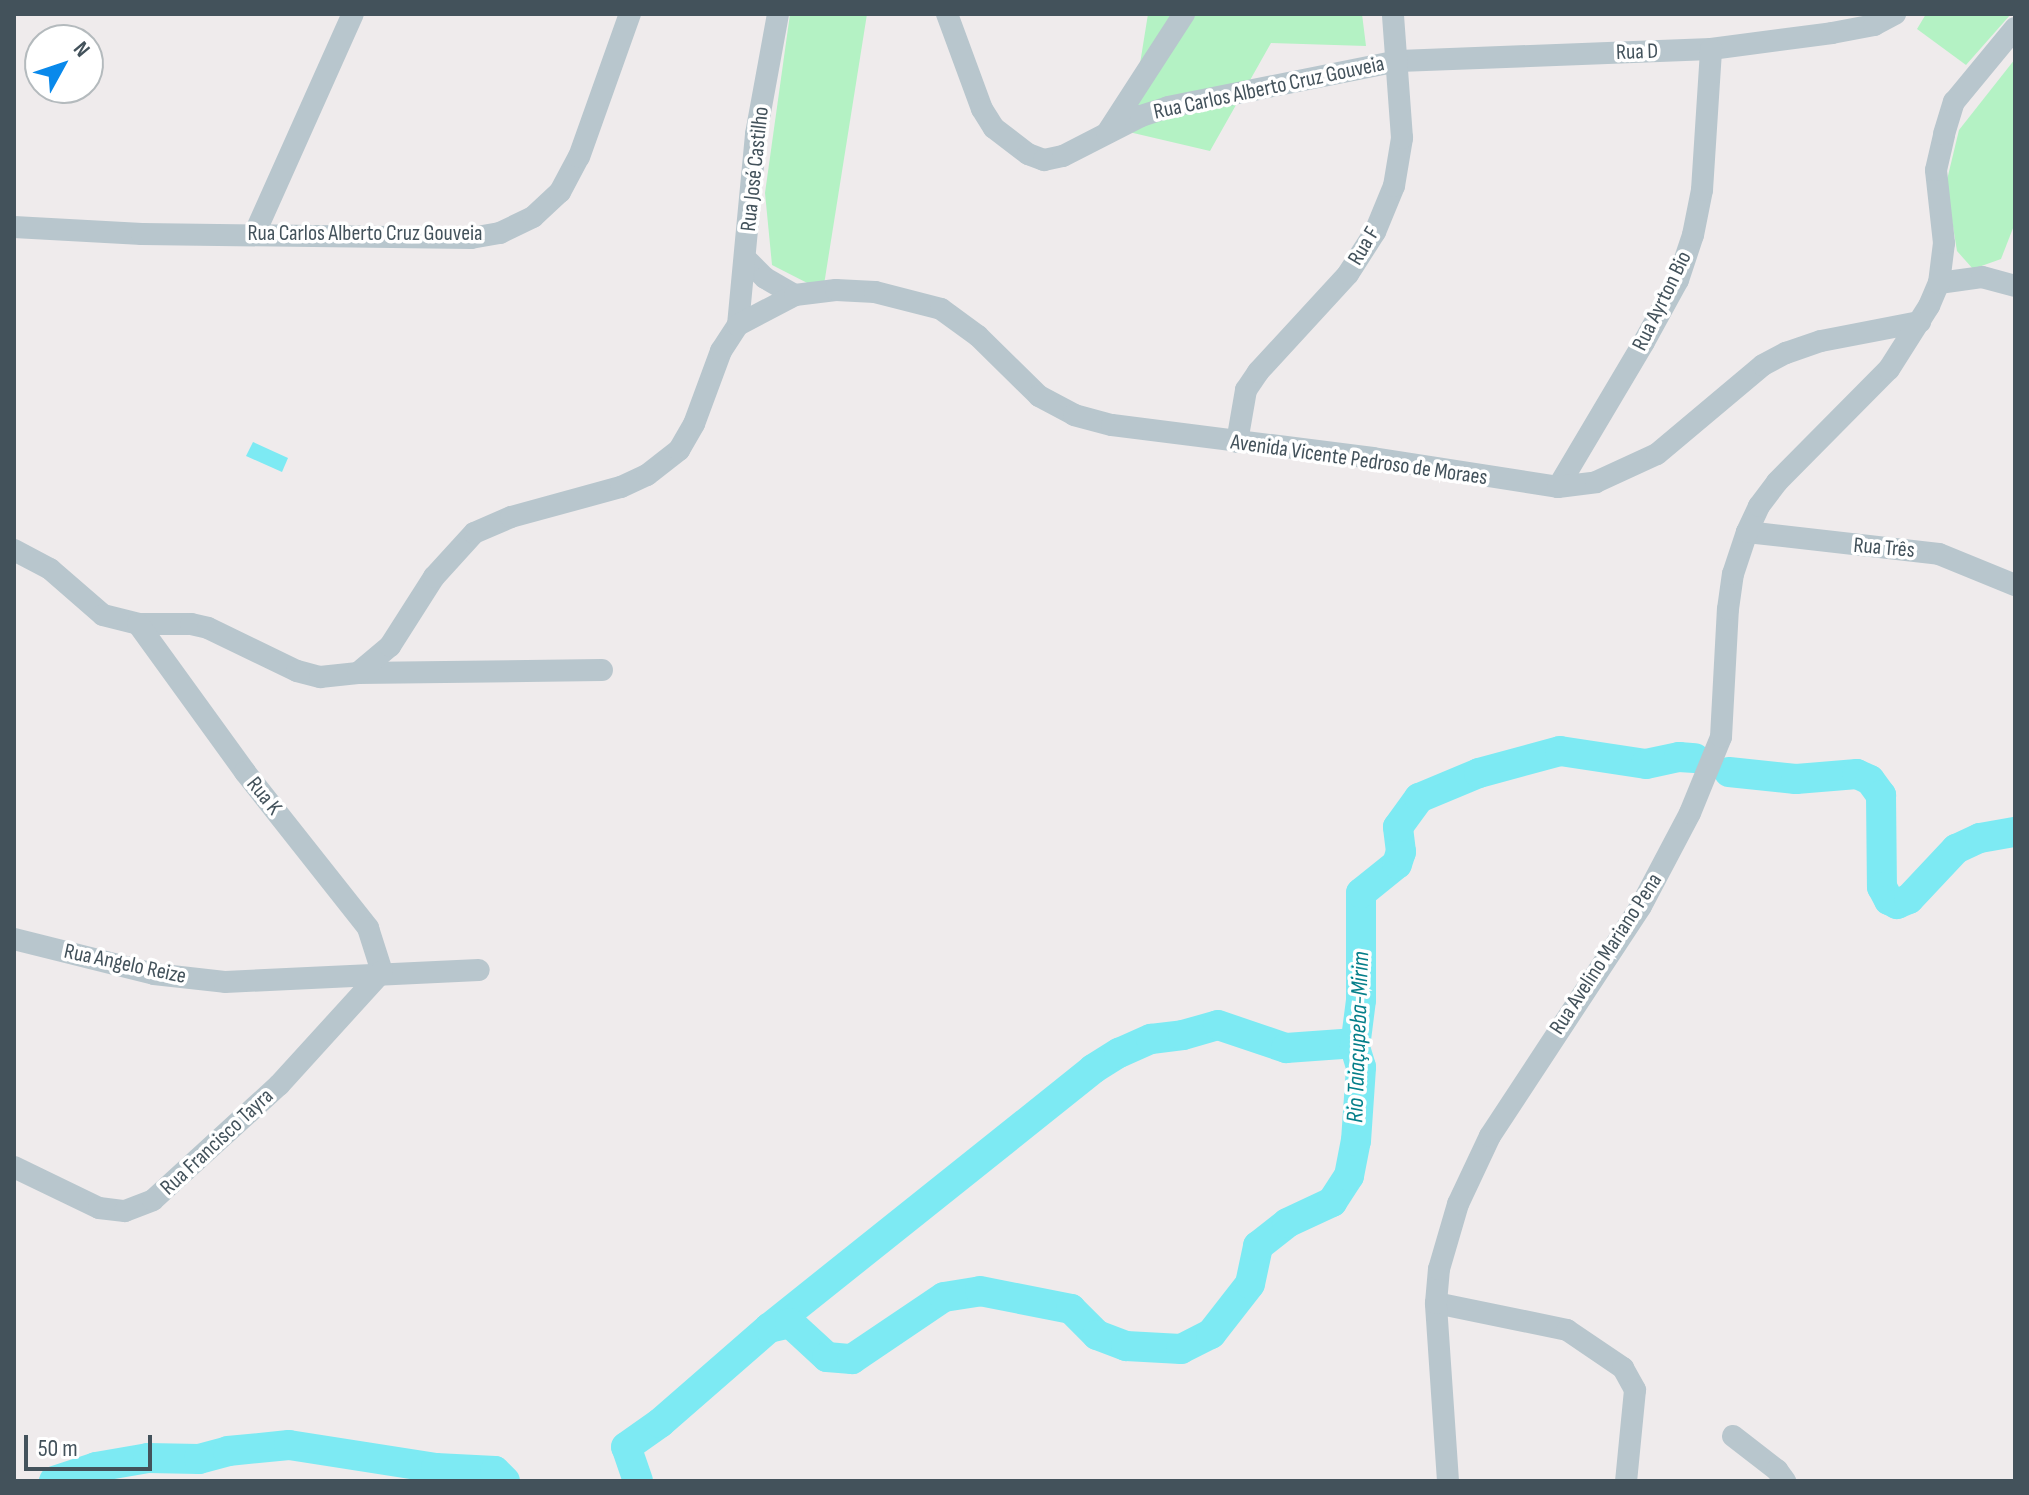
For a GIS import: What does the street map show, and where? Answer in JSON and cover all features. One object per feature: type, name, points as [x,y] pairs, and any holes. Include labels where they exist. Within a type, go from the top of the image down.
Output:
[{"type":"street","points":[[254,235],[353,14]]},
{"type":"street","name":"Rua Carlos Alberto Cruz Gouveia","points":[[14,227],[142,234],[471,238],[500,233],[533,217],[560,192],[579,157],[630,14]]},
{"type":"street","name":"Rua José Castilho","points":[[738,325],[747,260],[747,218],[756,134],[778,14]]},
{"type":"street","name":"Rua Carlos Alberto Cruz Gouveia","points":[[947,14],[982,109],[1009,141],[1044,160],[1063,156],[1168,107],[1399,61]]},
{"type":"street","points":[[1106,134],[1184,14]]},
{"type":"street","name":"Rua F","points":[[1237,442],[1246,390],[1258,372],[1348,274],[1380,220],[1394,186],[1402,138],[1399,61],[1393,14]]},
{"type":"street","name":"Rua D","points":[[1399,61],[1711,49],[1874,25],[1895,14]]},
{"type":"street","name":"Rua Avelino Mariano Pena","points":[[1448,1481],[1436,1303],[1439,1269],[1458,1204],[1490,1136],[1641,906],[1709,773],[1721,737],[1733,574],[1747,532],[1759,506],[1777,482],[1889,369],[1920,322],[1939,283],[1944,243],[1936,170],[1954,102],[2015,28]]},
{"type":"street","name":"Rua Ayrton Bio","points":[[1558,487],[1678,280],[1693,235],[1702,190],[1711,49]]},
{"type":"street","points":[[747,260],[765,278],[795,295]]},
{"type":"street","points":[[1939,283],[1982,277],[2015,286]]},
{"type":"street","name":"Avenida Vicente Pedroso de Moraes","points":[[738,325],[795,295],[836,290],[875,292],[941,309],[978,336],[1039,396],[1055,407],[1112,425],[1558,487],[1596,482],[1657,454],[1763,365],[1786,353],[1821,341],[1920,322]]},
{"type":"street","points":[[358,673],[390,646],[434,577],[474,533],[511,517],[621,487],[647,475],[679,450],[694,424],[721,351],[738,325]]},
{"type":"street","name":"Rua Três","points":[[1747,532],[1939,554],[2015,585]]},
{"type":"street","points":[[14,550],[50,569],[103,615],[138,624],[191,624],[208,628],[297,671],[320,677],[358,673],[602,670]]},
{"type":"street","name":"Rua K","points":[[138,624],[245,772],[368,928],[382,972]]},
{"type":"street","name":"Rua Angelo Reize","points":[[14,939],[154,974],[225,982],[382,972],[479,970]]},
{"type":"street","name":"Rua Francisco Tayra","points":[[14,1167],[99,1208],[125,1211],[153,1200],[279,1085],[382,972]]},
{"type":"street","points":[[1436,1303],[1567,1330],[1623,1368],[1635,1390],[1626,1481]]},
{"type":"street","points":[[1733,1436],[1777,1470],[1785,1481]]},
{"type":"green space","points":[[790,14],[867,14],[823,291],[772,265],[765,193]]},
{"type":"green space","points":[[1148,14],[1362,14],[1366,46],[1271,43],[1210,151],[1129,132]]},
{"type":"green space","points":[[1926,14],[2011,14],[1966,65],[1917,29]]},
{"type":"green space","points":[[2015,59],[2015,223],[2001,259],[1973,269],[1957,251],[1946,184],[1959,130]]},
{"type":"water","points":[[253,442],[288,458],[282,472],[246,456]]},
{"type":"waterway","name":"Rio Taiaçupeba-Mirim","points":[[638,1481],[626,1447],[660,1423],[769,1328],[790,1323],[827,1357],[852,1359],[944,1297],[980,1291],[1071,1309],[1097,1335],[1126,1346],[1181,1349],[1211,1334],[1250,1284],[1258,1246],[1287,1223],[1332,1202],[1349,1176],[1356,1141],[1361,1067],[1355,1047],[1361,1000],[1361,893],[1397,864],[1401,852],[1398,827],[1419,798],[1479,773],[1560,751],[1646,764],[1679,757],[1695,758]]},
{"type":"waterway","name":"Rio Taiaçupeba-Mirim","points":[[1729,772],[1796,779],[1857,774],[1870,780],[1881,795],[1882,887],[1889,900],[1897,904],[1909,899],[1956,849],[1980,838],[2015,832]]},
{"type":"waterway","points":[[769,1328],[1093,1069],[1119,1053],[1151,1039],[1183,1035],[1218,1025],[1286,1048],[1356,1043]]},
{"type":"waterway","name":"Rio Taiaçupeba-Mirim","points":[[54,1481],[96,1467],[148,1458],[199,1459],[228,1451],[289,1445],[436,1468],[495,1471],[505,1481]]}]
